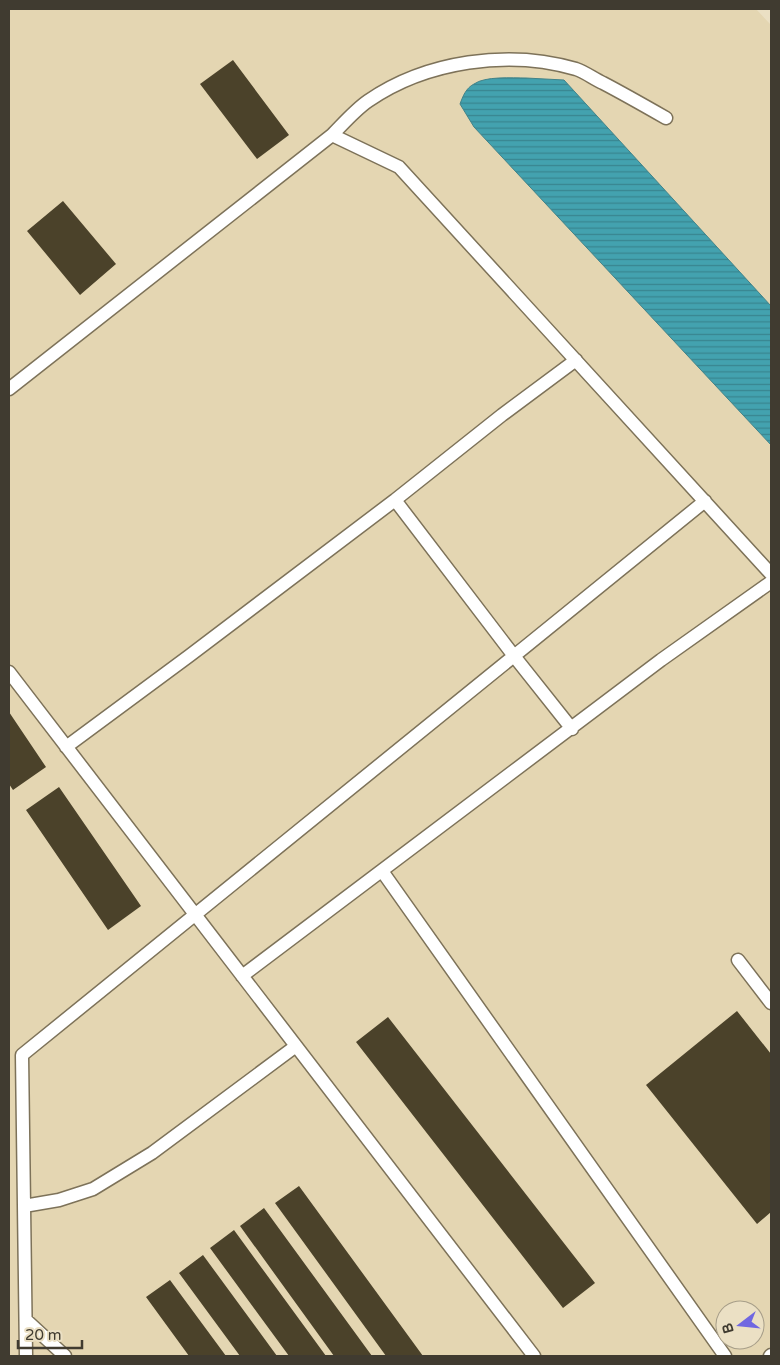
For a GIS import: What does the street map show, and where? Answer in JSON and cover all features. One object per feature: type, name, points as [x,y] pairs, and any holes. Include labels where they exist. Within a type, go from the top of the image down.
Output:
[{"type":"lane","points":[[9,389],[332,135],[366,102],[416,75],[445,67],[470,63],[506,60],[540,62],[577,70],[666,118]]},
{"type":"lane","points":[[332,135],[400,167],[771,574]]},
{"type":"lane","points":[[66,747],[395,500],[502,415],[576,360]]},
{"type":"lane","points":[[395,500],[572,729]]},
{"type":"lane","points":[[26,1356],[22,1054],[705,501]]},
{"type":"lane","points":[[242,976],[661,660],[771,582]]},
{"type":"lane","points":[[9,672],[534,1356]]},
{"type":"lane","points":[[382,871],[725,1356]]},
{"type":"lane","points":[[738,960],[771,1003]]},
{"type":"lane","points":[[24,1206],[59,1200],[93,1189],[152,1153],[296,1046]]},
{"type":"lane","points":[[26,1320],[65,1356]]},
{"type":"shaded area","points":[[9,9],[756,9],[771,25],[771,1356],[9,1356]]},
{"type":"water","points":[[499,78],[564,80],[771,306],[771,445],[474,127],[460,104],[467,90],[479,81]]},
{"type":"building","points":[[233,60],[289,135],[257,159],[200,84]]},
{"type":"building","points":[[63,201],[116,264],[80,295],[27,231]]},
{"type":"building","points":[[9,712],[46,767],[13,790],[9,784]]},
{"type":"building","points":[[59,787],[141,906],[108,930],[26,810]]},
{"type":"building","points":[[737,1011],[771,1054],[771,1212],[757,1224],[646,1085]]},
{"type":"building","points":[[388,1017],[595,1283],[563,1308],[356,1042]]},
{"type":"building","points":[[299,1186],[423,1356],[386,1356],[275,1203]]},
{"type":"building","points":[[264,1208],[372,1356],[334,1356],[240,1226]]},
{"type":"building","points":[[234,1230],[326,1356],[289,1356],[210,1248]]},
{"type":"building","points":[[203,1255],[277,1356],[240,1356],[179,1273]]},
{"type":"building","points":[[170,1280],[226,1356],[189,1356],[146,1297]]}]
